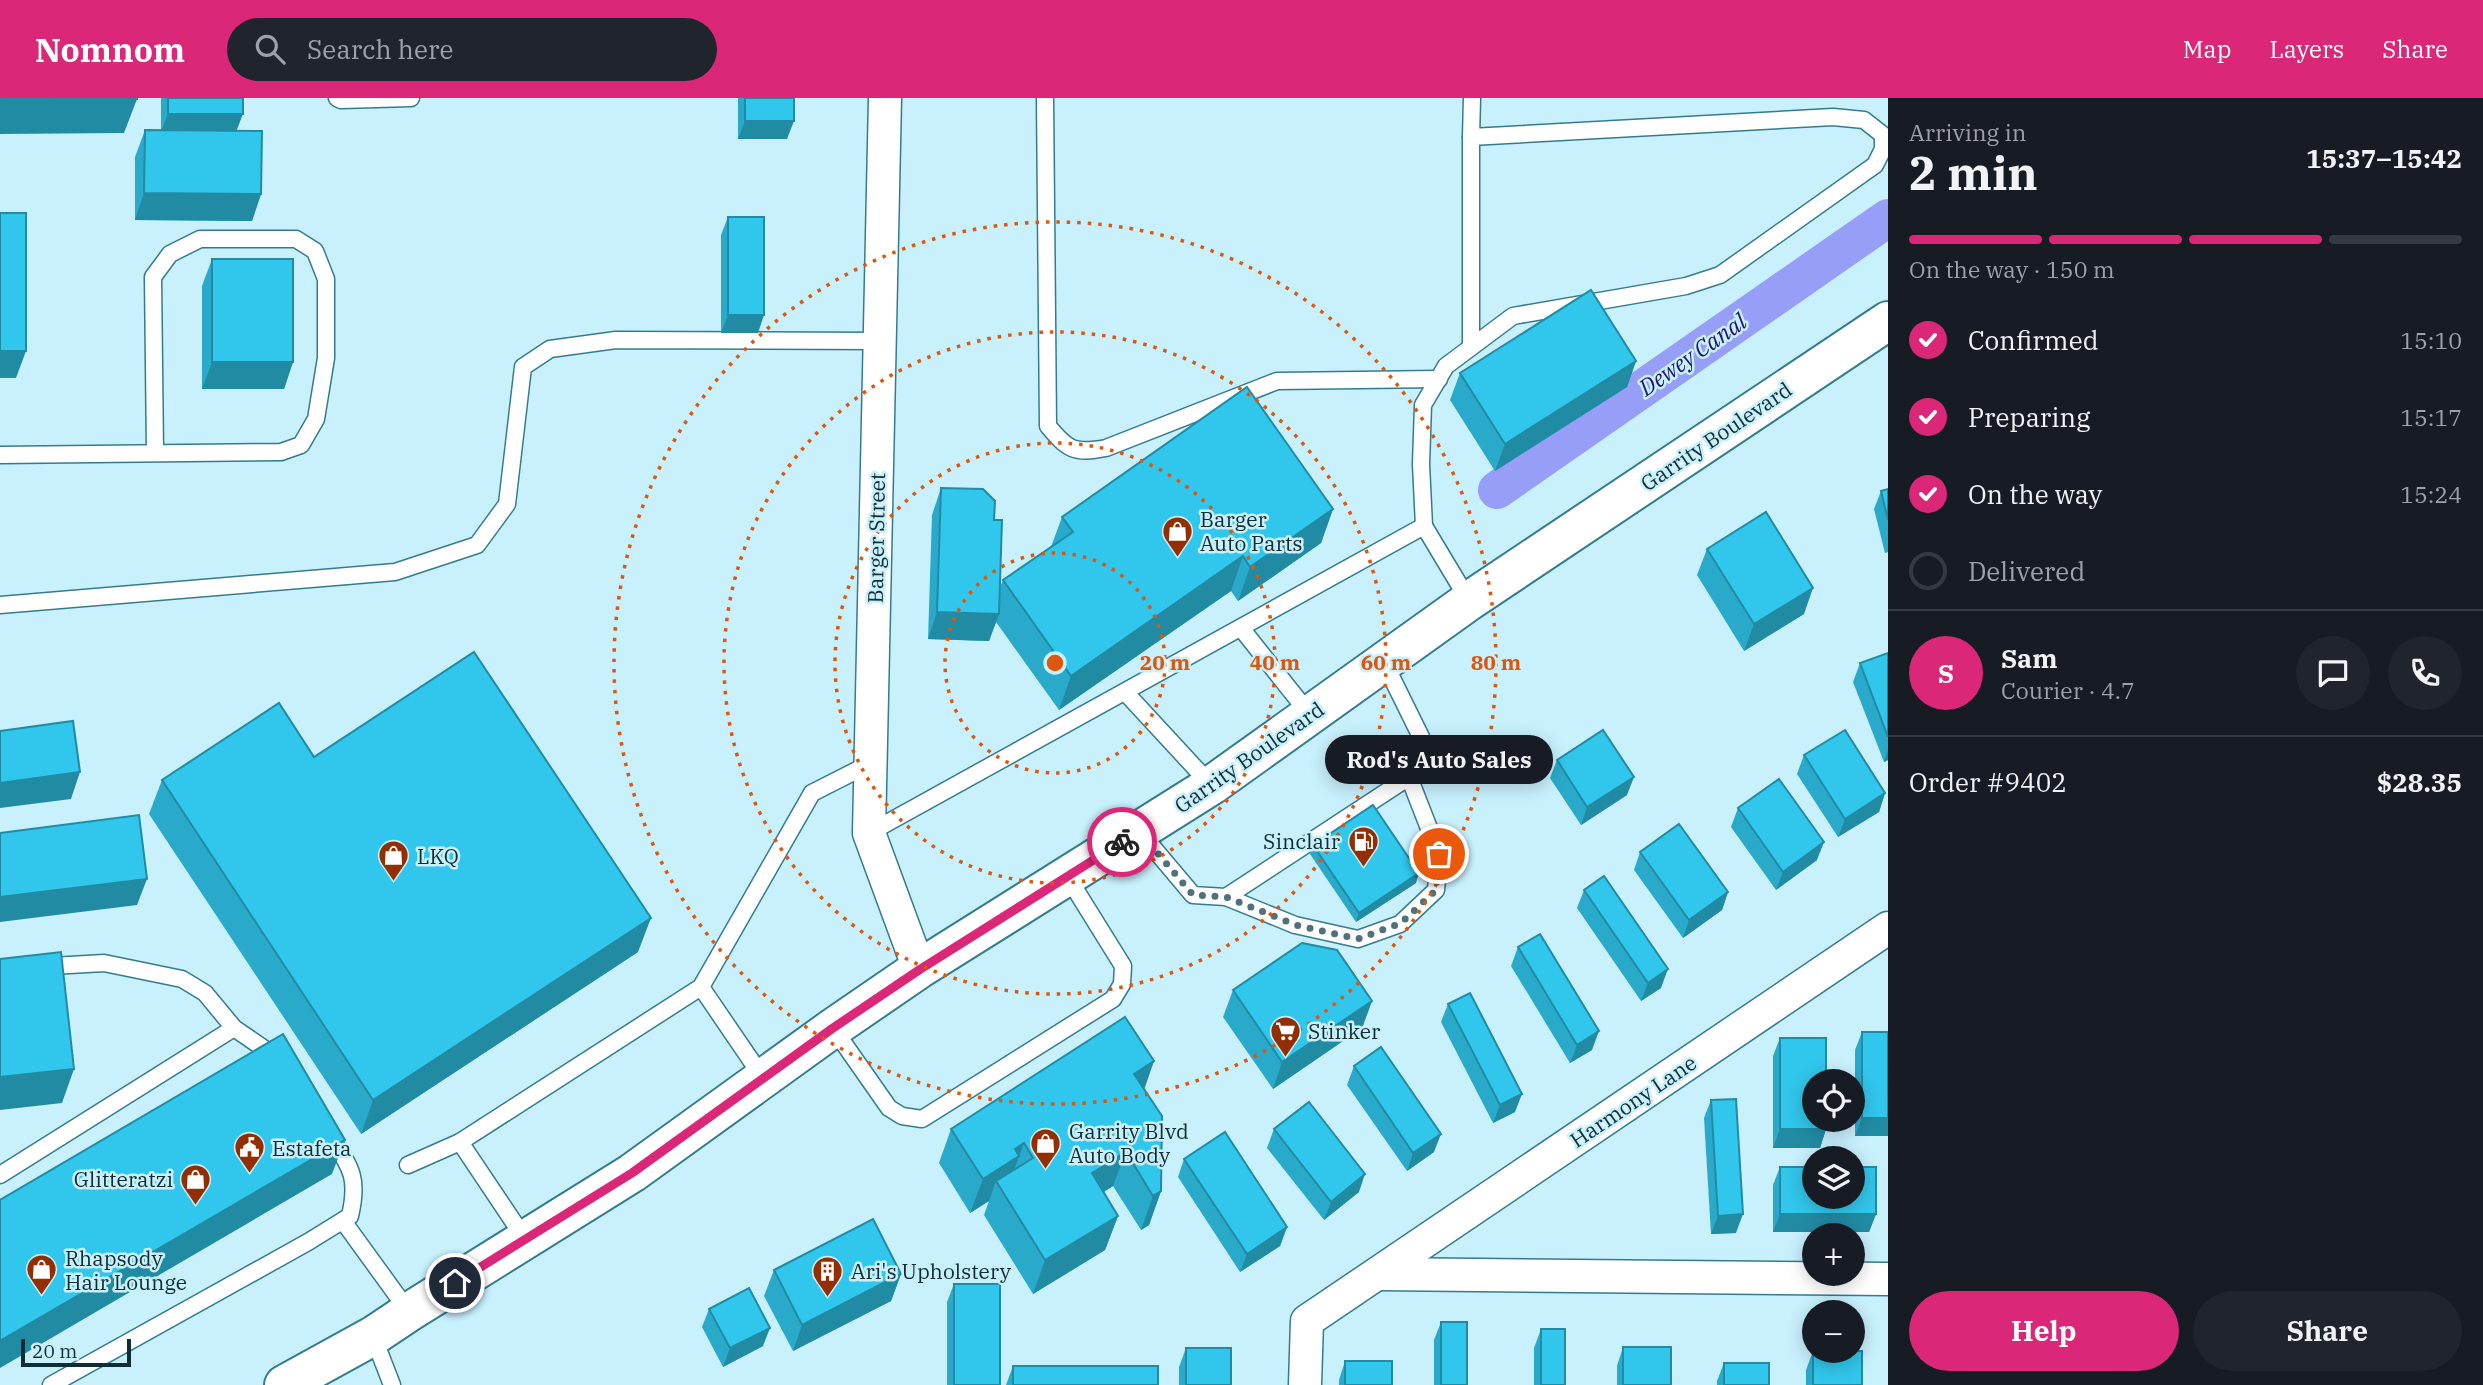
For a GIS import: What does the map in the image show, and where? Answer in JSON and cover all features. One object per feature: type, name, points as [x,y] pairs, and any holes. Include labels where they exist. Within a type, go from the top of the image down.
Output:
[{"type":"main road","name":"Garrity Boulevard","points":[[284,1385],[373,1336],[632,1173],[833,1028],[919,970],[1212,785],[1469,601],[1888,321]]},
{"type":"street","name":"Barger Street","points":[[885,98],[869,833],[919,970]]},
{"type":"street","name":"Harmony Lane","points":[[1305,1385],[1307,1321],[1888,928]]},
{"type":"street","points":[[1378,1274],[1888,1279]]},
{"type":"lane","points":[[337,98],[411,98]]},
{"type":"lane","points":[[1045,98],[1048,426],[1064,444],[1084,452],[1106,448],[1277,381],[1439,379]]},
{"type":"lane","points":[[1471,348],[1472,98]]},
{"type":"lane","points":[[1469,601],[1424,526],[1421,464],[1423,405],[1446,366],[1513,316],[1686,286],[1720,275],[1875,165],[1883,149],[1883,135],[1864,120],[1833,117],[1471,137]]},
{"type":"lane","points":[[0,454],[156,453],[281,452],[300,445],[316,418],[326,358],[326,279],[315,251],[296,239],[200,239],[170,254],[153,277],[156,453]]},
{"type":"lane","points":[[0,605],[395,572],[477,545],[508,504],[523,367],[550,349],[617,340],[880,341]]},
{"type":"lane","points":[[869,833],[1424,526]]},
{"type":"lane","points":[[1241,628],[1310,715]]},
{"type":"lane","points":[[1139,831],[1193,895],[1226,897],[1296,925],[1358,939],[1401,923],[1436,890],[1439,854],[1409,777],[1420,737],[1384,662]]},
{"type":"lane","points":[[1125,692],[1212,785]]},
{"type":"lane","points":[[408,1165],[460,1142],[701,987],[812,793],[871,763]]},
{"type":"lane","points":[[1226,897],[1409,777]]},
{"type":"lane","points":[[833,1028],[889,1108],[902,1116],[922,1119],[1113,999],[1122,984],[1123,966],[1067,876]]},
{"type":"lane","points":[[0,969],[104,963],[182,979],[205,993],[234,1028],[280,1060],[287,1071]]},
{"type":"lane","points":[[701,987],[763,1078]]},
{"type":"lane","points":[[0,1175],[234,1028]]},
{"type":"lane","points":[[51,1385],[350,1216],[355,1195],[352,1169],[323,1125]]},
{"type":"lane","points":[[460,1142],[525,1239]]},
{"type":"lane","points":[[343,1221],[409,1312]]},
{"type":"lane","points":[[373,1336],[392,1385]]},
{"type":"building","points":[[137,98],[137,99],[0,100]]},
{"type":"building","points":[[168,98],[243,98],[243,114],[168,114]]},
{"type":"building","points":[[745,98],[794,98],[794,121],[745,121]]},
{"type":"building","points":[[145,130],[262,131],[261,194],[144,193]]},
{"type":"building","points":[[0,213],[26,213],[26,351],[0,351]]},
{"type":"building","points":[[728,217],[764,217],[764,315],[728,315]]},
{"type":"building","points":[[212,259],[293,259],[293,362],[212,362]]},
{"type":"building","points":[[1591,290],[1636,361],[1505,444],[1460,373]]},
{"type":"building","name":"Barger Auto Parts","points":[[1247,387],[1333,509],[1250,567],[1243,556],[1071,676],[1003,580],[1073,532],[1062,517]]},
{"type":"building","points":[[941,488],[983,489],[995,501],[994,520],[1002,520],[999,614],[937,612]]},
{"type":"building","points":[[1888,489],[1888,520],[1881,491]]},
{"type":"building","points":[[1766,512],[1813,588],[1754,624],[1707,549]]},
{"type":"building","name":"LKQ","points":[[474,652],[651,918],[373,1100],[162,780],[279,703],[314,757]]},
{"type":"building","points":[[1888,653],[1888,737],[1860,663]]},
{"type":"building","points":[[73,721],[80,772],[0,783],[0,731]]},
{"type":"building","points":[[1603,730],[1634,777],[1587,807],[1557,760]]},
{"type":"building","points":[[1845,730],[1885,793],[1845,819],[1804,755]]},
{"type":"building","points":[[1779,779],[1824,842],[1783,872],[1738,808]]},
{"type":"building","name":"Sinclair","points":[[1373,805],[1419,873],[1359,913],[1313,845]]},
{"type":"building","points":[[139,815],[147,879],[0,897],[0,833]]},
{"type":"building","points":[[1679,824],[1728,892],[1689,920],[1640,852]]},
{"type":"building","points":[[1604,876],[1668,969],[1648,983],[1584,890]]},
{"type":"building","points":[[1540,934],[1599,1031],[1577,1045],[1518,947]]},
{"type":"building","name":"Stinker","points":[[1302,943],[1337,950],[1372,1001],[1282,1062],[1233,990]]},
{"type":"building","points":[[61,952],[74,1069],[0,1077],[0,959]]},
{"type":"building","points":[[1470,993],[1522,1094],[1500,1105],[1448,1004]]},
{"type":"building","name":"Garrity Blvd Auto Body","points":[[1125,1017],[1154,1061],[1134,1074],[1162,1116],[1161,1191],[1153,1196],[1126,1152],[1092,1173],[1118,1216],[1045,1260],[996,1181],[1033,1158],[1024,1143],[1015,1149],[1019,1156],[983,1179],[951,1129]]},
{"type":"building","points":[[1862,1032],[1888,1032],[1888,1118],[1865,1118],[1865,1069],[1862,1069]]},
{"type":"building","points":[[283,1034],[345,1140],[0,1341],[0,1200]]},
{"type":"building","points":[[1780,1038],[1826,1038],[1826,1069],[1802,1069],[1802,1129],[1780,1129]]},
{"type":"building","points":[[1381,1047],[1441,1134],[1413,1153],[1354,1066]]},
{"type":"building","points":[[1736,1099],[1743,1214],[1718,1216],[1711,1100]]},
{"type":"building","points":[[1309,1102],[1365,1174],[1331,1202],[1274,1129]]},
{"type":"building","points":[[1225,1132],[1287,1227],[1247,1254],[1184,1159]]},
{"type":"building","points":[[1780,1167],[1802,1167],[1802,1209],[1865,1209],[1865,1167],[1876,1167],[1876,1214],[1780,1214]]},
{"type":"building","points":[[873,1219],[901,1274],[802,1325],[774,1270]]},
{"type":"building","points":[[954,1284],[1000,1284],[1000,1385],[954,1385]]},
{"type":"building","points":[[749,1288],[770,1328],[730,1348],[709,1309]]},
{"type":"building","points":[[1441,1322],[1467,1322],[1467,1385],[1441,1385]]},
{"type":"building","points":[[1541,1329],[1565,1329],[1565,1385],[1541,1385]]},
{"type":"building","points":[[1623,1347],[1671,1347],[1671,1385],[1623,1385]]},
{"type":"building","points":[[1186,1348],[1231,1348],[1231,1385],[1186,1385]]},
{"type":"building","points":[[1345,1361],[1392,1361],[1392,1385],[1345,1385]]},
{"type":"building","points":[[1724,1363],[1769,1363],[1769,1385],[1724,1385]]},
{"type":"building","points":[[1813,1363],[1862,1363],[1862,1385],[1813,1385]]},
{"type":"building","points":[[1013,1366],[1158,1366],[1158,1385],[1013,1385]]},
{"type":"waterway","name":"Dewey Canal","points":[[1497,490],[1888,218]]},
{"type":"way so far","points":[[1122,842],[1139,831],[1193,895],[1226,897],[1296,925],[1358,939],[1401,923],[1436,890],[1439,854]]},
{"type":"place","name":"Barger Auto Parts","points":[[1177,558]]},
{"type":"place","name":"Rod's Auto Sales","points":[[1439,854]]},
{"type":"place","name":"Sinclair","points":[[1363,868]]},
{"type":"place","name":"LKQ","points":[[394,883]]},
{"type":"place","name":"Stinker","points":[[1285,1058]]},
{"type":"place","name":"Garrity Blvd Auto Body","points":[[1046,1170]]},
{"type":"place","name":"Estafeta","points":[[249,1175]]},
{"type":"place","name":"Glitteratzi","points":[[196,1206]]},
{"type":"place","name":"Rhapsody Hair Lounge","points":[[42,1297]]},
{"type":"place","name":"Ari's Upholstery","points":[[828,1298]]},
{"type":"route","points":[[455,1283],[632,1173],[833,1028],[919,970],[1122,842]]}]
